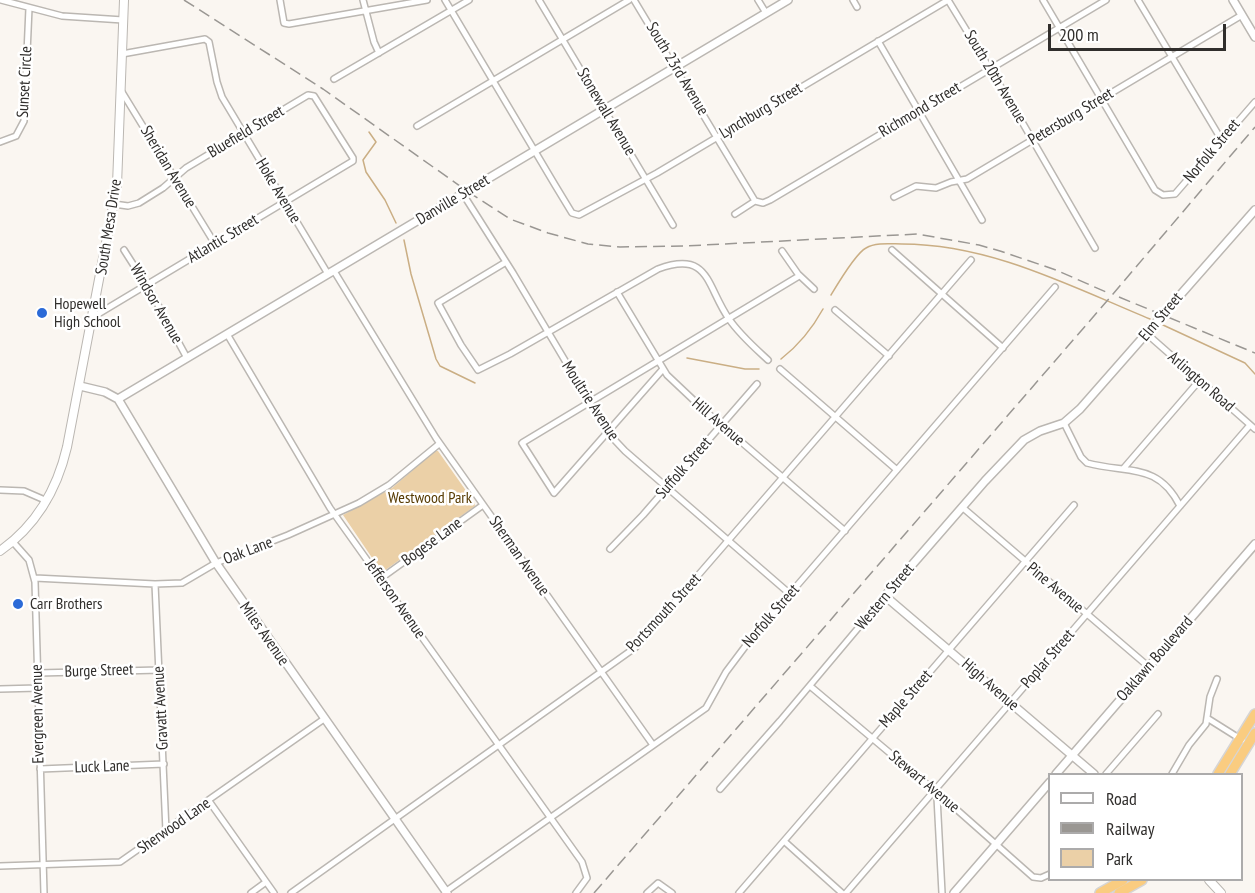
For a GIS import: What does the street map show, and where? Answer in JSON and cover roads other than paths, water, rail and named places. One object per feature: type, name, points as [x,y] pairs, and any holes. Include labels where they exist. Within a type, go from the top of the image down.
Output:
[{"type":"highway","points":[[1230,773],[1255,714]]},
{"type":"highway","points":[[1219,773],[1244,742],[1255,733]]},
{"type":"highway","points":[[1100,893],[1120,881]]},
{"type":"highway","points":[[1119,893],[1139,881]]},
{"type":"main road","name":"South Mesa Drive","points":[[0,551],[13,542],[32,522],[55,486],[63,463],[80,386],[114,204],[118,169],[124,0]]},
{"type":"main road","points":[[1211,881],[1221,893]]},
{"type":"street","points":[[1,0],[68,17],[123,20]]},
{"type":"street","points":[[280,0],[284,22],[292,24],[427,0]]},
{"type":"street","points":[[363,0],[379,53]]},
{"type":"street","points":[[445,0],[535,151]]},
{"type":"street","points":[[334,79],[469,0]]},
{"type":"street","name":"Stonewall Avenue","points":[[539,0],[673,225]]},
{"type":"street","points":[[417,126],[629,0]]},
{"type":"street","name":"South 23rd Avenue","points":[[634,0],[755,201]]},
{"type":"street","points":[[758,0],[766,13]]},
{"type":"street","name":"Danville Street","points":[[118,399],[788,0]]},
{"type":"street","points":[[853,0],[857,7]]},
{"type":"street","name":"Lynchburg Street","points":[[535,151],[572,213],[583,214],[948,0]]},
{"type":"street","name":"South 20th Avenue","points":[[948,0],[1095,248]]},
{"type":"street","points":[[1043,0],[1102,99]]},
{"type":"street","name":"Richmond Street","points":[[735,214],[755,201],[763,203],[770,200],[1106,0]]},
{"type":"street","points":[[1138,0],[1221,139]]},
{"type":"street","points":[[1233,0],[1255,37]]},
{"type":"street","name":"Sunset Circle","points":[[0,142],[16,136],[24,121],[29,8]]},
{"type":"street","name":"Petersburg Street","points":[[894,197],[911,187],[936,188],[967,179],[1242,15]]},
{"type":"street","name":"Hoke Avenue","points":[[122,54],[208,40],[219,90],[285,202],[330,272]]},
{"type":"street","points":[[878,41],[982,220]]},
{"type":"street","name":"Sheridan Avenue","points":[[121,91],[215,244]]},
{"type":"street","name":"Bluefield Street","points":[[114,204],[128,206],[139,202],[163,188],[186,168],[311,95],[323,108],[353,161]]},
{"type":"street","name":"Norfolk Street","points":[[1102,99],[1155,190],[1167,196],[1175,194],[1255,102]]},
{"type":"street","name":"Atlantic Street","points":[[93,317],[353,161]]},
{"type":"street","name":"Moultrie Avenue","points":[[463,194],[608,433],[625,451],[790,594]]},
{"type":"street","name":"Elm Street","points":[[1064,423],[1080,410],[1255,210]]},
{"type":"street","name":"Windsor Avenue","points":[[124,250],[187,358]]},
{"type":"street","points":[[892,250],[1003,348]]},
{"type":"street","points":[[782,251],[799,276],[814,289]]},
{"type":"street","name":"Portsmouth Street","points":[[291,893],[602,673],[640,643],[970,260]]},
{"type":"street","points":[[506,262],[438,303],[478,370],[658,269],[681,262],[693,265],[703,273],[742,336],[768,360]]},
{"type":"street","name":"Sherman Avenue","points":[[330,272],[439,444],[653,745]]},
{"type":"street","points":[[663,369],[554,493],[522,443],[799,276]]},
{"type":"street","name":"Norfolk Street","points":[[446,892],[706,708],[735,659],[1055,288]]},
{"type":"street","name":"Hill Avenue","points":[[617,292],[663,369],[682,390],[845,531]]},
{"type":"street","points":[[836,310],[889,356]]},
{"type":"street","name":"Jefferson Avenue","points":[[227,334],[335,515],[576,854],[586,874],[585,882],[576,893]]},
{"type":"street","name":"Arlington Road","points":[[1147,334],[1253,427]]},
{"type":"street","points":[[780,369],[897,470]]},
{"type":"street","points":[[1123,469],[1199,381]]},
{"type":"street","name":"Suffolk Street","points":[[610,549],[668,487],[757,384]]},
{"type":"street","points":[[80,386],[105,392],[118,399]]},
{"type":"street","name":"Miles Avenue","points":[[118,399],[216,563],[446,892]]},
{"type":"street","points":[[1064,423],[1083,460],[1098,466],[1156,477],[1169,487],[1180,506]]},
{"type":"street","name":"Western Street","points":[[720,789],[962,507],[1024,440],[1040,431],[1064,423]]},
{"type":"street","name":"Poplar Street","points":[[844,893],[1180,506],[1253,427]]},
{"type":"street","name":"Oak Lane","points":[[35,579],[182,583],[216,563],[335,515],[389,485],[439,444]]},
{"type":"street","points":[[0,490],[24,491],[47,501]]},
{"type":"street","name":"Bogese Lane","points":[[380,579],[483,505]]},
{"type":"street","name":"Maple Street","points":[[739,893],[1074,505]]},
{"type":"street","name":"Pine Avenue","points":[[962,507],[1023,562],[1149,667]]},
{"type":"street","name":"Evergreen Avenue","points":[[13,542],[29,560],[35,579],[44,893]]},
{"type":"street","name":"Oaklawn Boulevard","points":[[1057,773],[1255,544]]},
{"type":"street","name":"Gravatt Avenue","points":[[155,584],[166,831]]},
{"type":"street","name":"High Avenue","points":[[885,596],[1093,773]]},
{"type":"street","name":"Burge Street","points":[[38,673],[160,669]]},
{"type":"street","points":[[1173,773],[1207,718],[1210,697],[1217,678]]},
{"type":"street","name":"Stewart Avenue","points":[[810,686],[1037,878],[1048,874]]},
{"type":"street","points":[[0,689],[38,688]]},
{"type":"street","points":[[1107,773],[1158,714]]},
{"type":"street","points":[[1207,718],[1244,742]]},
{"type":"street","name":"Sherwood Lane","points":[[0,866],[120,862],[324,719]]},
{"type":"street","name":"Luck Lane","points":[[40,769],[164,764]]},
{"type":"street","points":[[954,893],[1048,784]]},
{"type":"street","points":[[934,790],[937,797],[942,893]]},
{"type":"street","points":[[208,801],[274,893]]},
{"type":"street","points":[[784,841],[844,893]]},
{"type":"street","points":[[251,893],[266,882]]},
{"type":"street","points":[[647,893],[656,883],[660,883],[672,893]]},
{"type":"waterway","points":[[369,132],[376,142],[363,160],[366,172],[385,200],[396,223]]},
{"type":"waterway","points":[[404,240],[411,274],[436,359],[440,366],[475,383]]},
{"type":"waterway","points":[[831,295],[857,256],[870,246],[879,244],[935,246],[967,251],[1029,269],[1150,319]]},
{"type":"waterway","points":[[781,359],[805,336],[823,309]]},
{"type":"waterway","points":[[1163,325],[1245,363],[1255,374]]},
{"type":"waterway","points":[[687,358],[745,369],[759,369]]},
{"type":"railway","points":[[184,0],[323,89],[510,219],[548,233],[588,244],[620,247],[685,246],[917,234],[1000,251],[1056,270],[1106,292]]},
{"type":"railway","points":[[594,893],[1255,127]]},
{"type":"railway","points":[[1119,297],[1255,353]]},
{"type":"place","name":"Hopewell High School","points":[[42,313]]},
{"type":"place","name":"Carr Brothers","points":[[18,604]]},
{"type":"park label","name":"Westwood Park","points":[[430,498]]}]
